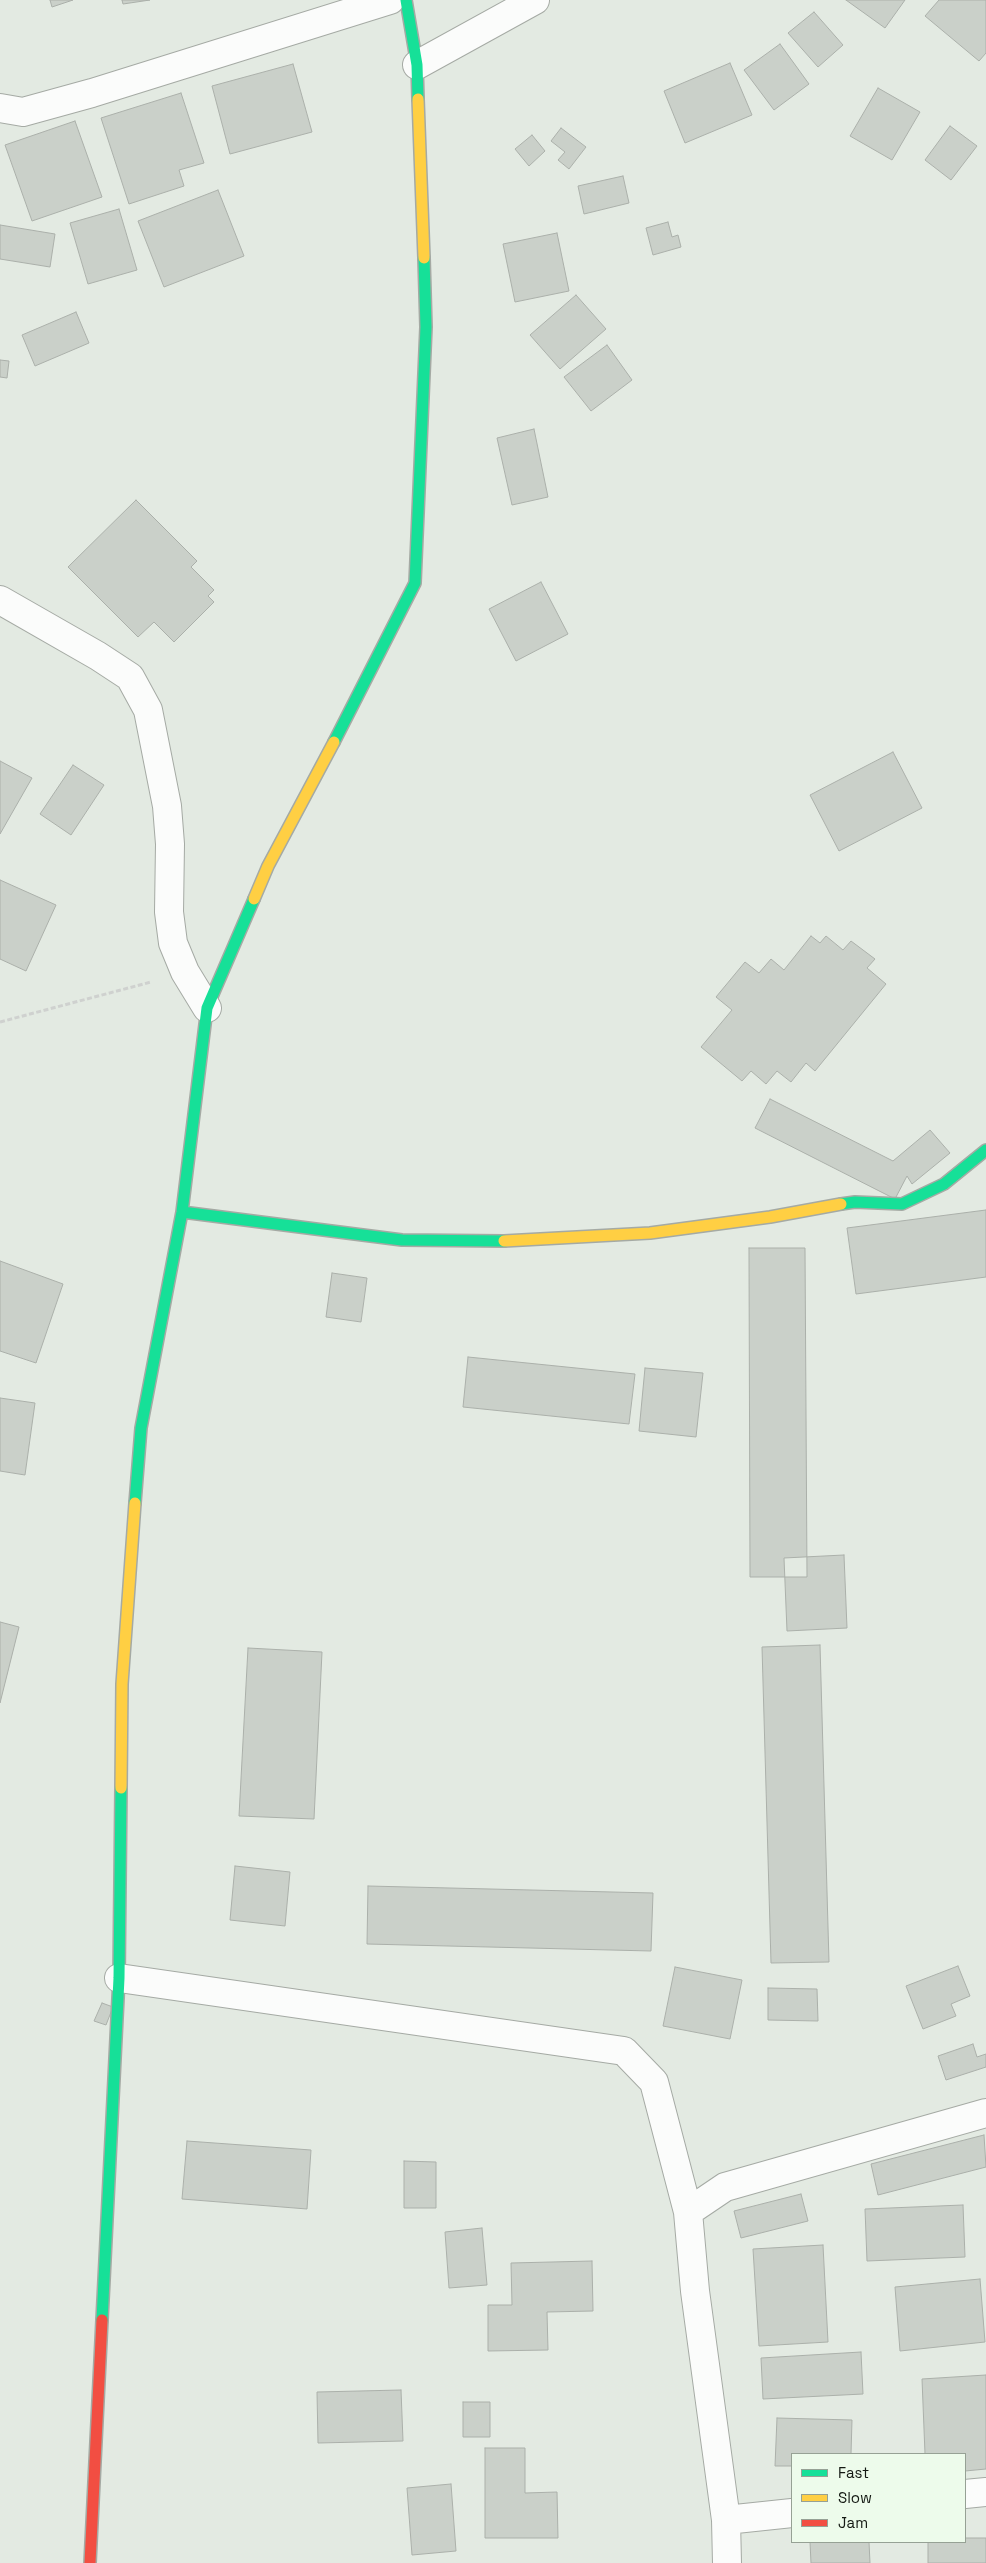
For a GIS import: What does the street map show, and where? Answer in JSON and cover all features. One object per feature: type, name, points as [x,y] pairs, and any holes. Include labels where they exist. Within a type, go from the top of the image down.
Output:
[{"type":"street","points":[[0,108],[22,112],[92,93],[390,0]]},
{"type":"street","points":[[90,2563],[119,1978],[122,1684],[141,1428],[182,1212],[207,1008],[268,866],[348,716],[415,583],[418,472],[426,327],[417,66],[406,0]]},
{"type":"street","points":[[417,66],[535,0]]},
{"type":"street","points":[[0,600],[98,656],[130,677],[148,710],[167,806],[170,844],[169,912],[172,935],[185,972],[207,1008]]},
{"type":"street","points":[[182,1212],[402,1240],[527,1241],[650,1233],[770,1217],[855,1202],[902,1204],[944,1184],[986,1150]]},
{"type":"street","points":[[119,1978],[624,2051],[654,2082],[688,2212],[695,2291],[726,2520],[727,2563]]},
{"type":"street","points":[[688,2212],[725,2187],[986,2113]]},
{"type":"street","points":[[966,2494],[986,2492]]},
{"type":"street","points":[[726,2520],[791,2513]]},
{"type":"path","points":[[0,1022],[185,972]]},
{"type":"building","points":[[50,0],[73,0],[52,7]]},
{"type":"building","points":[[122,0],[150,0],[123,4]]},
{"type":"building","points":[[846,0],[905,0],[885,28]]},
{"type":"building","points":[[939,0],[986,0],[986,53],[979,61],[925,16]]},
{"type":"building","points":[[814,12],[843,45],[818,67],[788,33]]},
{"type":"building","points":[[780,44],[809,84],[774,110],[744,70]]},
{"type":"building","points":[[730,63],[752,115],[685,143],[664,91]]},
{"type":"building","points":[[293,64],[312,132],[230,154],[212,86]]},
{"type":"building","points":[[878,88],[920,112],[892,160],[850,136]]},
{"type":"building","points":[[181,93],[204,163],[179,170],[184,186],[129,204],[101,118]]},
{"type":"building","points":[[75,121],[102,197],[32,221],[5,145]]},
{"type":"building","points":[[950,126],[977,146],[951,180],[925,160]]},
{"type":"building","points":[[561,128],[586,147],[569,169],[558,160],[565,152],[551,141]]},
{"type":"building","points":[[532,135],[545,151],[529,166],[515,149]]},
{"type":"building","points":[[623,176],[629,203],[584,214],[578,186]]},
{"type":"building","points":[[218,190],[244,256],[164,287],[138,221]]},
{"type":"building","points":[[119,209],[137,270],[88,284],[70,223]]},
{"type":"building","points":[[668,222],[672,237],[678,235],[681,247],[653,255],[646,228]]},
{"type":"building","points":[[0,225],[55,234],[50,267],[0,259]]},
{"type":"building","points":[[557,233],[569,291],[515,302],[503,244]]},
{"type":"building","points":[[576,295],[606,329],[560,369],[530,335]]},
{"type":"building","points":[[76,312],[89,343],[35,366],[22,335]]},
{"type":"building","points":[[607,345],[632,380],[591,411],[564,377]]},
{"type":"building","points":[[0,360],[9,361],[7,378],[0,377]]},
{"type":"building","points":[[534,429],[548,497],[512,505],[497,438]]},
{"type":"building","points":[[136,500],[197,561],[191,567],[214,590],[208,596],[214,602],[174,642],[154,622],[138,637],[68,567]]},
{"type":"building","points":[[541,582],[568,634],[516,661],[489,609]]},
{"type":"building","points":[[893,752],[922,808],[839,851],[810,795]]},
{"type":"building","points":[[0,761],[32,778],[0,834]]},
{"type":"building","points":[[73,765],[104,785],[71,835],[40,814]]},
{"type":"building","points":[[0,880],[56,905],[26,971],[0,959]]},
{"type":"building","points":[[811,936],[820,943],[826,936],[843,950],[851,941],[875,959],[867,968],[886,984],[815,1071],[806,1063],[791,1082],[777,1071],[766,1084],[751,1071],[742,1081],[701,1047],[732,1010],[716,997],[745,962],[759,973],[771,959],[784,970]]},
{"type":"building","points":[[770,1099],[893,1161],[930,1130],[950,1153],[912,1184],[907,1176],[895,1199],[755,1128]]},
{"type":"building","points":[[986,1210],[986,1277],[856,1294],[847,1228]]},
{"type":"building","points":[[749,1248],[805,1248],[807,1577],[750,1577]]},
{"type":"building","points":[[0,1261],[63,1284],[36,1363],[0,1351]]},
{"type":"building","points":[[332,1273],[367,1278],[361,1322],[326,1317]]},
{"type":"building","points":[[468,1357],[635,1374],[629,1424],[463,1407]]},
{"type":"building","points":[[645,1368],[703,1373],[696,1437],[639,1431]]},
{"type":"building","points":[[0,1398],[35,1403],[25,1475],[0,1471]]},
{"type":"building","points":[[844,1555],[847,1628],[787,1631],[784,1558]]},
{"type":"building","points":[[0,1622],[19,1627],[0,1703]]},
{"type":"building","points":[[820,1645],[829,1962],[771,1963],[762,1647]]},
{"type":"building","points":[[248,1648],[322,1652],[314,1819],[239,1816]]},
{"type":"building","points":[[235,1866],[290,1872],[285,1926],[230,1920]]},
{"type":"building","points":[[368,1886],[653,1893],[651,1951],[367,1944]]},
{"type":"building","points":[[958,1966],[970,1996],[951,2004],[956,2016],[923,2029],[906,1986]]},
{"type":"building","points":[[675,1967],[742,1980],[730,2039],[663,2026]]},
{"type":"building","points":[[768,1988],[817,1989],[818,2021],[768,2020]]},
{"type":"building","points":[[102,2003],[113,2007],[106,2025],[94,2021]]},
{"type":"building","points":[[973,2044],[977,2057],[986,2054],[986,2067],[946,2080],[938,2056]]},
{"type":"building","points":[[984,2135],[986,2167],[878,2195],[871,2164]]},
{"type":"building","points":[[187,2141],[311,2150],[307,2209],[182,2199]]},
{"type":"building","points":[[404,2161],[436,2162],[436,2208],[404,2208]]},
{"type":"building","points":[[801,2194],[808,2221],[741,2238],[734,2211]]},
{"type":"building","points":[[963,2205],[965,2257],[867,2261],[865,2209]]},
{"type":"building","points":[[482,2228],[487,2285],[449,2288],[445,2232]]},
{"type":"building","points":[[823,2245],[828,2342],[759,2346],[753,2249]]},
{"type":"building","points":[[592,2261],[593,2311],[547,2312],[548,2350],[488,2351],[488,2305],[512,2305],[511,2263]]},
{"type":"building","points":[[980,2279],[985,2342],[900,2351],[895,2287]]},
{"type":"building","points":[[861,2352],[863,2394],[763,2399],[761,2358]]},
{"type":"building","points":[[986,2375],[986,2469],[966,2471],[966,2453],[925,2453],[922,2379]]},
{"type":"building","points":[[401,2390],[403,2441],[318,2443],[317,2392]]},
{"type":"building","points":[[463,2402],[490,2402],[490,2437],[463,2437]]},
{"type":"building","points":[[777,2418],[852,2420],[851,2453],[791,2453],[791,2466],[775,2466]]},
{"type":"building","points":[[485,2448],[525,2448],[525,2493],[557,2492],[558,2538],[485,2538]]},
{"type":"building","points":[[451,2484],[456,2551],[412,2555],[407,2488]]},
{"type":"building","points":[[966,2538],[986,2538],[986,2563],[928,2563],[928,2543],[966,2543]]},
{"type":"building","points":[[810,2543],[869,2543],[870,2563],[811,2563]]},
{"type":"traffic: fast","points":[[406,0],[417,65],[418,99]]},
{"type":"traffic: fast","points":[[334,742],[415,583],[426,327],[424,258]]},
{"type":"traffic: fast","points":[[135,1503],[141,1428],[182,1212],[207,1008],[254,899]]},
{"type":"traffic: fast","points":[[841,1204],[855,1202],[902,1204],[944,1184],[986,1150]]},
{"type":"traffic: fast","points":[[182,1212],[402,1240],[504,1241]]},
{"type":"traffic: fast","points":[[102,2320],[119,1978],[121,1788]]},
{"type":"traffic: slow","points":[[418,99],[424,258]]},
{"type":"traffic: slow","points":[[254,899],[268,866],[334,742]]},
{"type":"traffic: slow","points":[[504,1241],[650,1233],[770,1217],[841,1204]]},
{"type":"traffic: slow","points":[[121,1788],[122,1684],[135,1503]]},
{"type":"traffic: jam","points":[[90,2563],[102,2320]]}]
